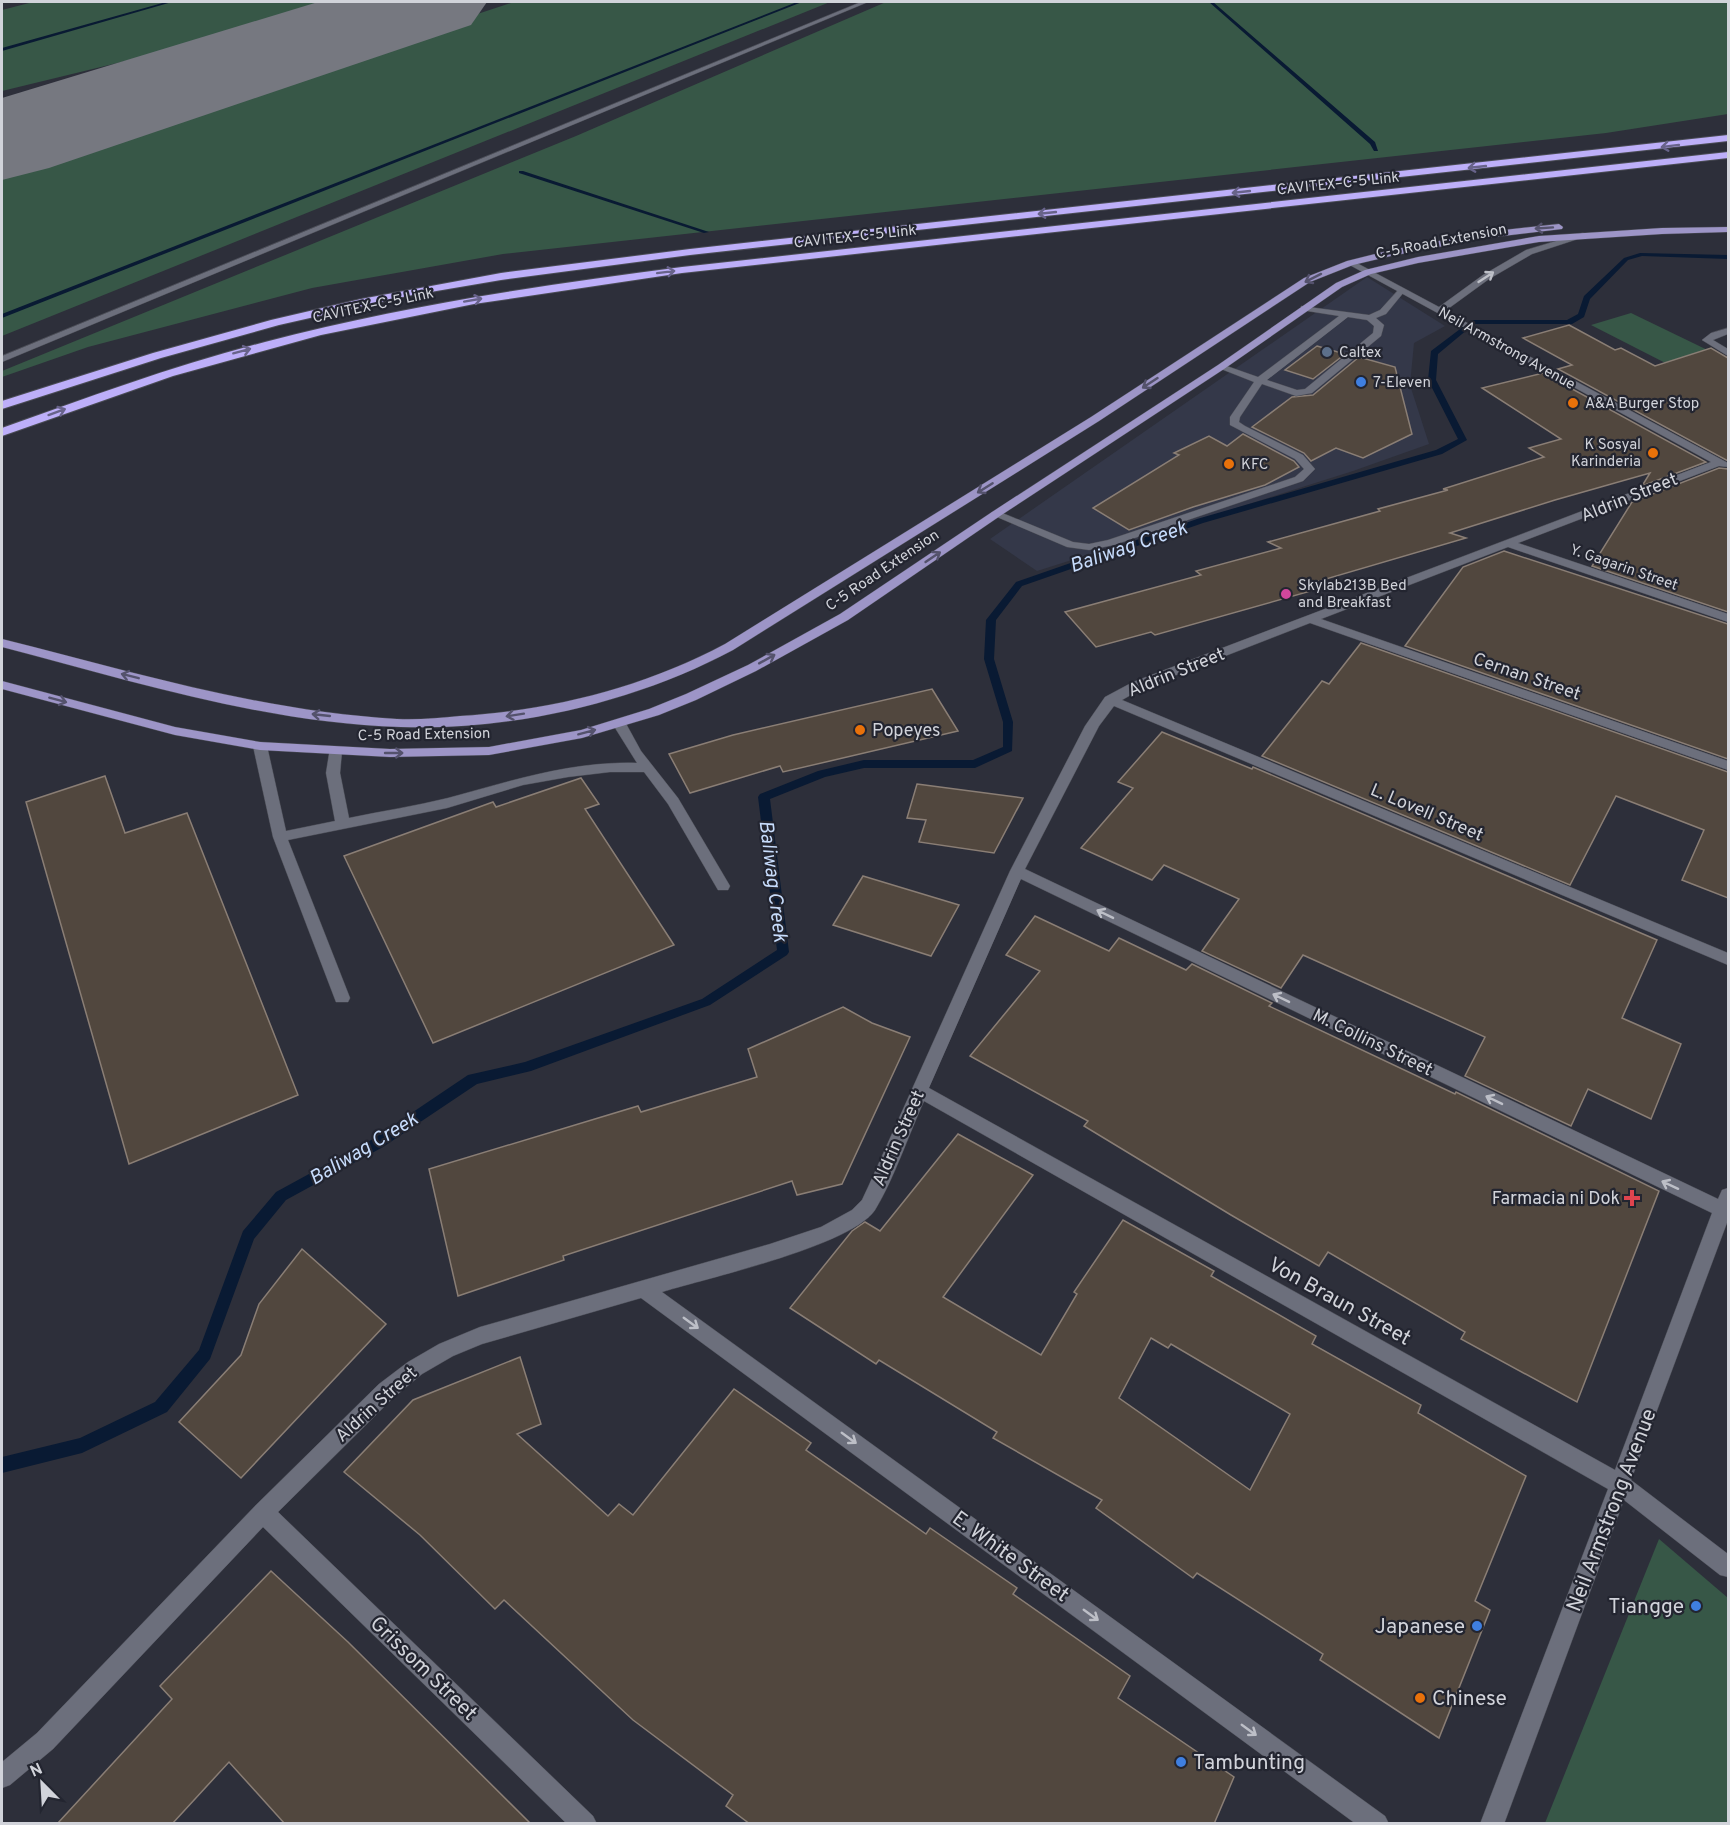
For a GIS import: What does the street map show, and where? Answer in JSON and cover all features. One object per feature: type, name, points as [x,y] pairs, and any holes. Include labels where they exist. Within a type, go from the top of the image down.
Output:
[{"type":"highway","name":"CAVITEX–C-5 Link","points":[[2,405],[131,363],[276,322],[374,300],[526,272],[714,249],[1728,138]]},
{"type":"highway","name":"CAVITEX–C-5 Link","points":[[2,432],[147,381],[270,344],[398,314],[510,294],[682,270],[1728,155]]},
{"type":"main road","name":"C-5 Road Extension","points":[[2,643],[205,695],[303,713],[397,724],[493,719],[567,706],[623,692],[678,673],[729,647],[1095,419],[1307,280],[1350,263],[1475,237],[1532,229],[1583,225],[1728,221]]},
{"type":"main road","name":"C-5 Road Extension","points":[[2,685],[175,730],[260,746],[390,753],[489,750],[582,734],[654,712],[691,697],[752,668],[834,623],[1221,367],[1304,308],[1339,285],[1368,272],[1466,250],[1590,234],[1728,230]]},
{"type":"street","points":[[2,358],[865,2]]},
{"type":"street","points":[[1438,311],[1486,277],[1529,252],[1590,234]]},
{"type":"street","name":"Neil Armstrong Avenue","points":[[1350,263],[1724,465]]},
{"type":"street","points":[[1370,318],[1383,312],[1401,290]]},
{"type":"street","points":[[1221,367],[1296,393],[1308,391],[1378,333],[1379,325],[1370,318],[1304,308]]},
{"type":"street","points":[[996,514],[1071,545],[1089,547],[1110,543],[1299,479],[1310,470],[1299,457],[1234,423],[1260,380],[1347,314]]},
{"type":"street","points":[[1728,331],[1714,335],[1707,340],[1728,353]]},
{"type":"street","name":"Aldrin Street","points":[[2,1777],[45,1741],[263,1512],[386,1391],[415,1368],[446,1350],[480,1336],[826,1233],[858,1216],[868,1205],[877,1187],[1017,871],[1099,712],[1110,700],[1138,685],[1724,465]]},
{"type":"street","name":"Y. Gagarin Street","points":[[1510,544],[1728,618]]},
{"type":"street","name":"Cernan Street","points":[[1313,620],[1728,766]]},
{"type":"street","name":"L. Lovell Street","points":[[1110,700],[1728,959]]},
{"type":"street","points":[[619,723],[636,753],[673,801],[723,886]]},
{"type":"street","points":[[260,746],[280,837],[342,998]]},
{"type":"street","points":[[335,751],[333,773],[343,824]]},
{"type":"street","points":[[280,837],[447,803],[522,781],[568,772],[610,767],[648,768]]},
{"type":"street","name":"M. Collins Street","points":[[1017,871],[1727,1206]]},
{"type":"street","name":"Von Braun Street","points":[[919,1090],[1621,1485],[1728,1567]]},
{"type":"street","name":"Neil Armstrong Avenue","points":[[1492,1824],[1727,1206]]},
{"type":"street","name":"E. White Street","points":[[644,1289],[1377,1824]]},
{"type":"street","name":"Grissom Street","points":[[263,1512],[585,1824]]},
{"type":"shaded area","points":[[1367,277],[1445,326],[1414,343],[1410,385],[1429,444],[1353,471],[1037,571],[990,539]]},
{"type":"green space","points":[[33,2],[332,2],[175,49],[2,91],[2,10]]},
{"type":"green space","points":[[514,2],[830,2],[2,336],[2,171]]},
{"type":"green space","points":[[886,2],[1728,2],[1728,114],[1606,133],[503,254],[312,288],[88,347],[2,377],[2,371],[576,136]]},
{"type":"green space","points":[[1631,313],[1724,358],[1683,372],[1591,325]]},
{"type":"green space","points":[[1659,1539],[1728,1598],[1728,1823],[1545,1823]]},
{"type":"building","points":[[1569,325],[1615,350],[1621,348],[1655,366],[1711,348],[1728,358],[1728,461],[1558,369],[1572,365],[1523,338]]},
{"type":"building","points":[[1317,346],[1345,354],[1313,379],[1285,370]]},
{"type":"building","points":[[1359,357],[1395,367],[1412,434],[1363,458],[1336,448],[1311,461],[1304,453],[1252,427],[1292,397],[1313,395]]},
{"type":"building","points":[[1543,373],[1706,462],[1642,486],[1650,473],[1555,500],[1450,533],[1466,538],[1312,583],[1318,589],[1155,635],[1151,632],[1096,647],[1065,612],[1201,575],[1196,571],[1281,548],[1268,542],[1380,511],[1378,509],[1448,490],[1443,489],[1544,457],[1529,448],[1561,439],[1482,388]]},
{"type":"building","points":[[1243,434],[1294,461],[1299,467],[1265,485],[1129,530],[1093,508],[1179,455],[1174,453],[1209,436],[1227,446]]},
{"type":"building","points":[[1719,468],[1728,469],[1728,612],[1592,566],[1632,502]]},
{"type":"building","points":[[1504,551],[1728,624],[1728,759],[1405,646],[1463,567]]},
{"type":"building","points":[[1361,643],[1728,772],[1728,898],[1682,880],[1704,830],[1616,796],[1570,885],[1262,756],[1322,681],[1329,684]]},
{"type":"building","name":"Popeyes","points":[[932,689],[958,731],[783,772],[780,766],[690,793],[669,754],[733,735]]},
{"type":"building","points":[[1162,732],[1252,769],[1253,767],[1657,940],[1622,1018],[1681,1044],[1651,1119],[1588,1089],[1571,1126],[1465,1076],[1485,1037],[1303,955],[1281,988],[1202,951],[1239,899],[1164,865],[1152,880],[1081,848],[1133,788],[1118,782]]},
{"type":"building","points":[[105,776],[125,833],[187,813],[298,1095],[129,1164],[26,802]]},
{"type":"building","points":[[581,778],[599,804],[585,809],[674,945],[433,1043],[344,856],[493,802],[496,807]]},
{"type":"building","points":[[917,784],[1023,798],[994,853],[919,842],[926,820],[907,818]]},
{"type":"building","points":[[863,876],[959,905],[931,956],[833,925]]},
{"type":"building","points":[[1035,916],[1109,951],[1119,938],[1186,970],[1192,964],[1272,1003],[1269,1006],[1455,1094],[1456,1092],[1659,1191],[1577,1402],[1461,1339],[1465,1332],[1328,1252],[1319,1266],[1084,1126],[1088,1121],[970,1056],[1040,971],[1006,955]]},
{"type":"building","points":[[843,1007],[872,1023],[910,1037],[842,1184],[797,1195],[792,1181],[563,1256],[564,1260],[458,1296],[429,1169],[638,1106],[641,1112],[757,1077],[748,1049]]},
{"type":"building","points":[[958,1134],[1033,1175],[943,1297],[1041,1355],[1077,1294],[1074,1292],[1123,1220],[1214,1271],[1211,1276],[1316,1336],[1312,1344],[1421,1405],[1418,1413],[1526,1476],[1475,1601],[1490,1610],[1439,1738],[1320,1660],[1323,1654],[1197,1573],[1193,1578],[1096,1508],[1102,1500],[993,1438],[997,1432],[879,1360],[876,1364],[790,1308],[852,1231],[865,1222],[880,1231]],"holes":[[[1151,1338],[1168,1348],[1171,1344],[1290,1414],[1250,1490],[1119,1398]]]},
{"type":"building","points":[[302,1249],[386,1324],[241,1478],[179,1422],[241,1355],[259,1304]]},
{"type":"building","points":[[520,1357],[541,1424],[517,1434],[608,1516],[619,1504],[633,1515],[734,1389],[811,1443],[806,1450],[926,1534],[930,1528],[1017,1588],[1013,1594],[1130,1676],[1118,1698],[1234,1777],[1214,1824],[750,1824],[726,1806],[733,1795],[633,1720],[504,1600],[495,1609],[420,1535],[344,1472],[413,1400]]},
{"type":"building","points":[[271,1571],[348,1642],[531,1824],[285,1824],[229,1762],[172,1824],[57,1824],[172,1699],[160,1686]]},
{"type":"waterway","points":[[2,50],[170,2]]},
{"type":"waterway","points":[[2,316],[800,2]]},
{"type":"waterway","points":[[1211,2],[1373,143],[1376,150]]},
{"type":"waterway","points":[[521,172],[706,232]]},
{"type":"waterway","name":"Baliwag Creek","points":[[2,1465],[82,1445],[161,1407],[205,1354],[248,1236],[281,1196],[378,1143],[473,1079],[526,1067],[706,1002],[783,952],[764,797],[822,774],[864,764],[975,764],[1008,749],[1008,722],[989,659],[991,620],[1019,584],[1200,521],[1439,452],[1463,440],[1432,380],[1434,353],[1472,322],[1569,322],[1581,315],[1587,298],[1626,259],[1642,254],[1728,257]]},
{"type":"taxiway","points":[[2,119],[301,44]]},
{"type":"runway","points":[[2,140],[432,2]]},
{"type":"place","name":"Caltex","points":[[1327,352]]},
{"type":"place","name":"7-Eleven","points":[[1361,382]]},
{"type":"place","name":"A&A Burger Stop","points":[[1573,403]]},
{"type":"place","name":"K Sosyal Karinderia","points":[[1653,453]]},
{"type":"place","name":"KFC","points":[[1229,464]]},
{"type":"place","name":"Skylab213B Bed and Breakfast","points":[[1286,594]]},
{"type":"place","name":"Popeyes","points":[[860,730]]},
{"type":"place","name":"Farmacia ni Dok","points":[[1632,1198]]},
{"type":"place","name":"Tiangge","points":[[1696,1606]]},
{"type":"place","name":"Japanese","points":[[1477,1626]]},
{"type":"place","name":"Chinese","points":[[1420,1698]]},
{"type":"place","name":"Tambunting","points":[[1181,1762]]}]
